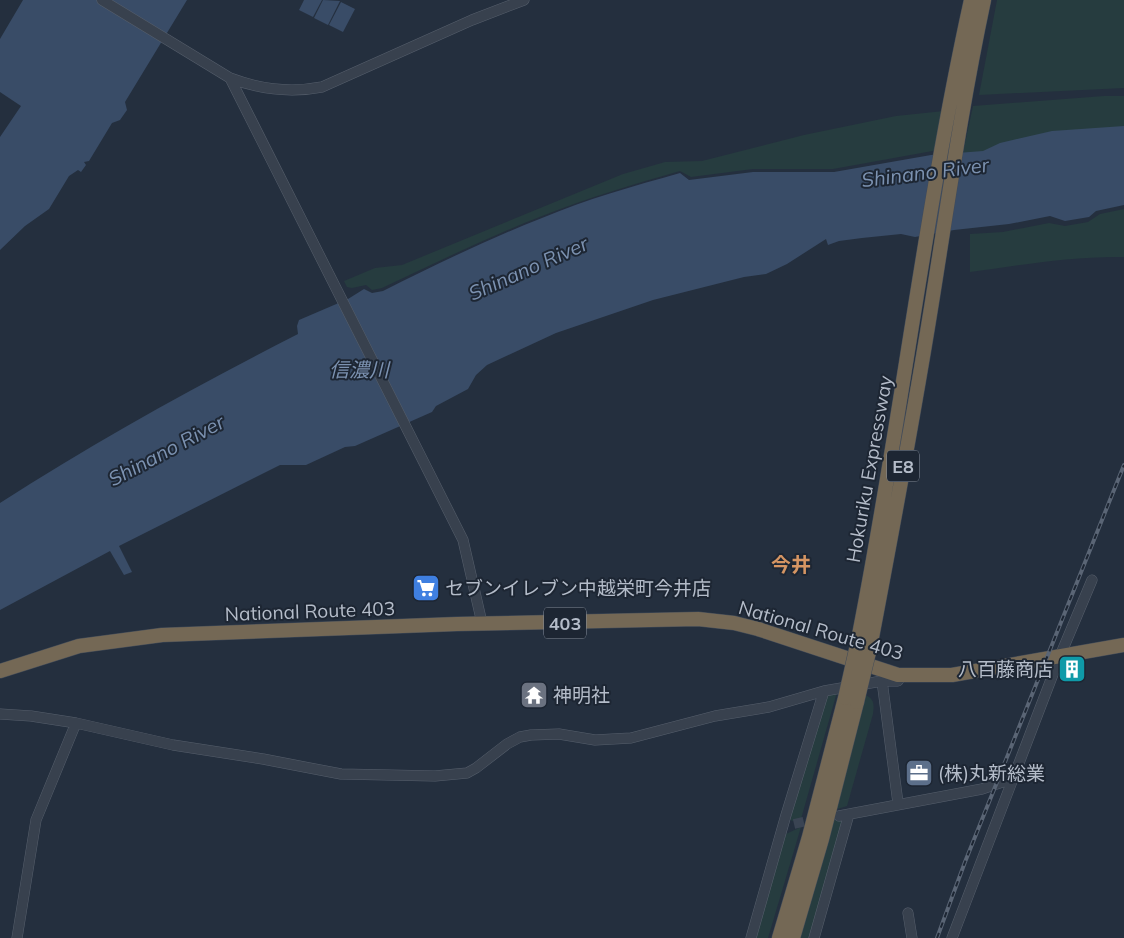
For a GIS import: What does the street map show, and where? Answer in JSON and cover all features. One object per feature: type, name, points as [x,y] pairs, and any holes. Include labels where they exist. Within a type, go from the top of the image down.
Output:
[{"type":"highway","name":"Hokuriku Expressway","points":[[863,646],[918,286],[970,0]]},
{"type":"highway","name":"Hokuriku Expressway","points":[[794,938],[822,840],[863,646],[893,523],[935,284],[948,194],[984,0]]},
{"type":"highway","name":"National Route 403","points":[[0,671],[79,646],[162,635],[482,623],[698,619],[734,623],[902,675],[952,675],[1124,646]]},
{"type":"highway","name":"Hokuriku Expressway","points":[[779,938],[851,700]]},
{"type":"street","points":[[102,0],[230,78],[276,90],[322,87],[472,20],[524,0]]},
{"type":"street","points":[[230,78],[462,540],[482,623]]},
{"type":"street","points":[[952,938],[1060,656],[1092,580]]},
{"type":"street","points":[[0,714],[31,716],[76,723],[173,745],[263,758],[341,774],[435,776],[467,773],[507,744],[531,735],[558,734],[595,740],[631,738],[715,716],[769,707],[824,690],[882,681],[898,681],[902,675]]},
{"type":"street","points":[[882,681],[898,804]]},
{"type":"street","points":[[752,938],[824,690]]},
{"type":"street","points":[[17,938],[36,820],[76,723]]},
{"type":"street","points":[[814,938],[844,815],[982,789],[1014,778]]},
{"type":"street","points":[[783,827],[794,824]]},
{"type":"street","points":[[908,913],[912,938]]},
{"type":"green space","points":[[997,0],[1124,0],[1124,88],[979,95]]},
{"type":"green space","points":[[1124,96],[1124,137],[962,157],[973,106]]},
{"type":"green space","points":[[944,111],[938,150],[833,169],[753,169],[691,177],[680,171],[576,203],[542,216],[482,241],[382,288],[372,290],[366,285],[352,288],[347,287],[344,281],[375,268],[402,265],[623,174],[665,162],[702,161],[804,135],[896,116]]},
{"type":"green space","points":[[1124,209],[1124,257],[1066,259],[970,272],[970,234],[1003,232],[1049,223],[1065,226],[1088,222],[1100,214]]},
{"type":"green space","points":[[837,692],[801,819],[792,821],[789,818],[828,694]]},
{"type":"green space","points":[[865,695],[872,700],[874,705],[873,714],[847,806],[834,810]]},
{"type":"green space","points":[[832,819],[844,820],[811,938],[800,938]]},
{"type":"green space","points":[[801,827],[768,938],[755,938],[786,834]]},
{"type":"water","points":[[23,0],[187,0],[125,102],[127,110],[120,120],[112,123],[89,161],[84,162],[86,165],[81,172],[78,170],[69,176],[49,209],[25,226],[0,250],[0,137],[21,106],[0,92],[0,39]]},
{"type":"water","points":[[304,0],[322,0],[313,17],[299,10]]},
{"type":"water","points":[[323,0],[340,1],[328,25],[314,18]]},
{"type":"water","points":[[341,2],[355,9],[343,32],[329,25]]},
{"type":"water","name":"信濃川","points":[[1124,126],[1124,205],[1096,211],[1089,217],[1065,221],[1050,216],[1009,224],[954,230],[915,237],[901,234],[839,241],[828,245],[826,239],[787,264],[766,274],[744,277],[653,300],[556,333],[487,365],[476,375],[468,389],[436,406],[432,412],[306,465],[280,465],[119,546],[132,572],[124,575],[110,551],[0,610],[0,503],[147,415],[298,334],[297,326],[299,320],[348,299],[364,289],[372,293],[383,291],[482,243],[559,211],[611,193],[680,173],[689,180],[753,172],[834,172],[931,155],[983,151],[1000,143],[1052,131]]},
{"type":"tunnel","points":[[794,824],[820,818]]},
{"type":"railway","points":[[937,938],[965,862],[1124,465]]},
{"type":"place","name":"セブンイレブン中越栄町今井店","points":[[426,588]]},
{"type":"place","name":"八百藤商店","points":[[1072,669]]},
{"type":"place","name":"神明社","points":[[534,695]]},
{"type":"place","name":"(株)丸新総業","points":[[919,773]]},
{"type":"district","name":"今井","points":[[791,564]]},
{"type":"water label","name":"Shinano River","points":[[925,172]]},
{"type":"water label","name":"Shinano River","points":[[528,268]]},
{"type":"water label","name":"Shinano River","points":[[166,450]]}]
